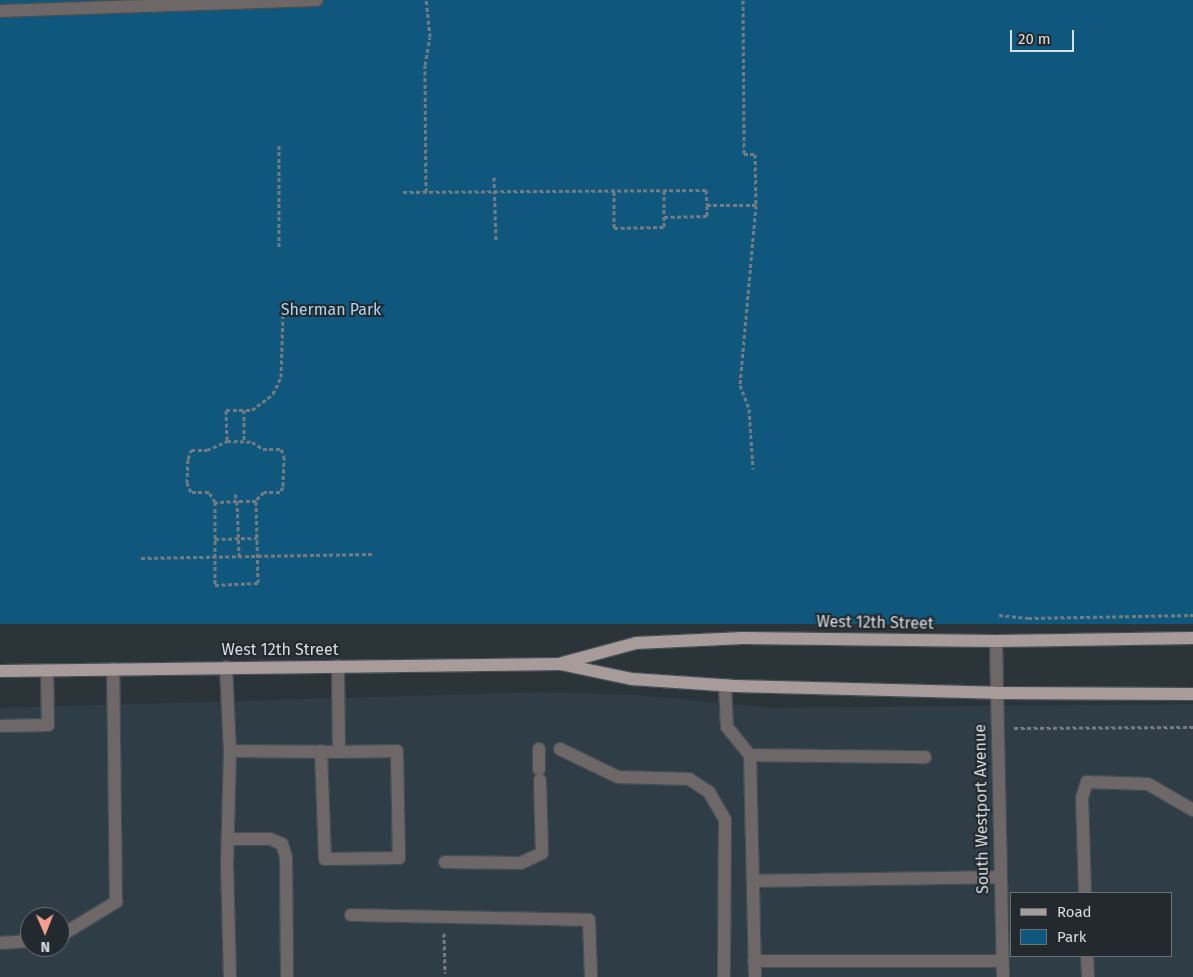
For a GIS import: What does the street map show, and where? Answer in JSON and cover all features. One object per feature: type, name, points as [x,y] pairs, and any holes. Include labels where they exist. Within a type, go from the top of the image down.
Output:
[{"type":"main road","name":"West 12th Street","points":[[560,664],[636,643],[743,638],[996,641],[1193,638]]},
{"type":"main road","name":"West 12th Street","points":[[0,671],[560,664],[632,679],[725,685],[996,693],[1193,694]]},
{"type":"street","points":[[0,11],[317,0]]},
{"type":"street","name":"South Westport Avenue","points":[[996,641],[1000,877],[1007,937],[1002,961],[1003,977]]},
{"type":"street","points":[[338,666],[339,752]]},
{"type":"street","points":[[226,667],[230,751],[228,839],[230,977]]},
{"type":"street","points":[[70,930],[116,902],[113,669]]},
{"type":"street","points":[[0,726],[48,725],[47,670]]},
{"type":"street","points":[[725,685],[727,727],[750,755],[755,977]]},
{"type":"street","points":[[560,749],[618,777],[689,778],[709,792],[725,820],[724,977]]},
{"type":"street","points":[[445,862],[521,863],[542,853],[539,750]]},
{"type":"street","points":[[230,751],[321,751],[339,752],[397,751],[399,858],[325,859],[321,751]]},
{"type":"street","points":[[750,755],[925,757]]},
{"type":"street","points":[[1085,892],[1082,798],[1086,782],[1148,784],[1193,810]]},
{"type":"street","points":[[228,839],[270,839],[282,844],[286,857],[287,977]]},
{"type":"street","points":[[753,881],[1000,877]]},
{"type":"street","points":[[351,915],[589,920],[591,977]]},
{"type":"street","points":[[0,942],[20,942]]},
{"type":"street","points":[[1087,957],[1088,977]]},
{"type":"street","points":[[754,961],[1002,961]]},
{"type":"path","points":[[426,0],[430,37],[425,65],[426,192]]},
{"type":"path","points":[[742,0],[744,154],[755,154],[756,205],[740,384],[749,409],[753,469]]},
{"type":"path","points":[[279,146],[279,247]]},
{"type":"path","points":[[494,177],[496,241]]},
{"type":"path","points":[[614,190],[614,228],[664,227],[664,190]]},
{"type":"path","points":[[403,192],[706,190],[707,216],[664,217]]},
{"type":"path","points":[[706,205],[756,205]]},
{"type":"path","points":[[226,440],[226,410],[252,410],[273,394],[281,376],[283,312]]},
{"type":"path","points":[[244,410],[244,440]]},
{"type":"path","points":[[215,502],[256,500],[264,492],[280,492],[283,487],[284,456],[281,449],[263,449],[244,440],[226,440],[206,450],[192,450],[188,459],[187,483],[191,492],[208,492],[215,502],[214,585],[258,584],[256,500]]},
{"type":"path","points":[[234,440],[234,448]]},
{"type":"path","points":[[235,494],[237,501],[239,556]]},
{"type":"path","points":[[215,539],[257,538]]},
{"type":"path","points":[[140,558],[372,554]]},
{"type":"path","points":[[999,615],[1028,618],[1193,614]]},
{"type":"path","points":[[997,728],[1193,727]]},
{"type":"path","points":[[443,917],[445,973]]},
{"type":"shaded area","points":[[540,692],[637,695],[769,708],[1193,704],[1193,977],[0,977],[0,708]]},
{"type":"green space","name":"Sherman Park","points":[[0,0],[1193,0],[1193,624],[0,624]]}]
